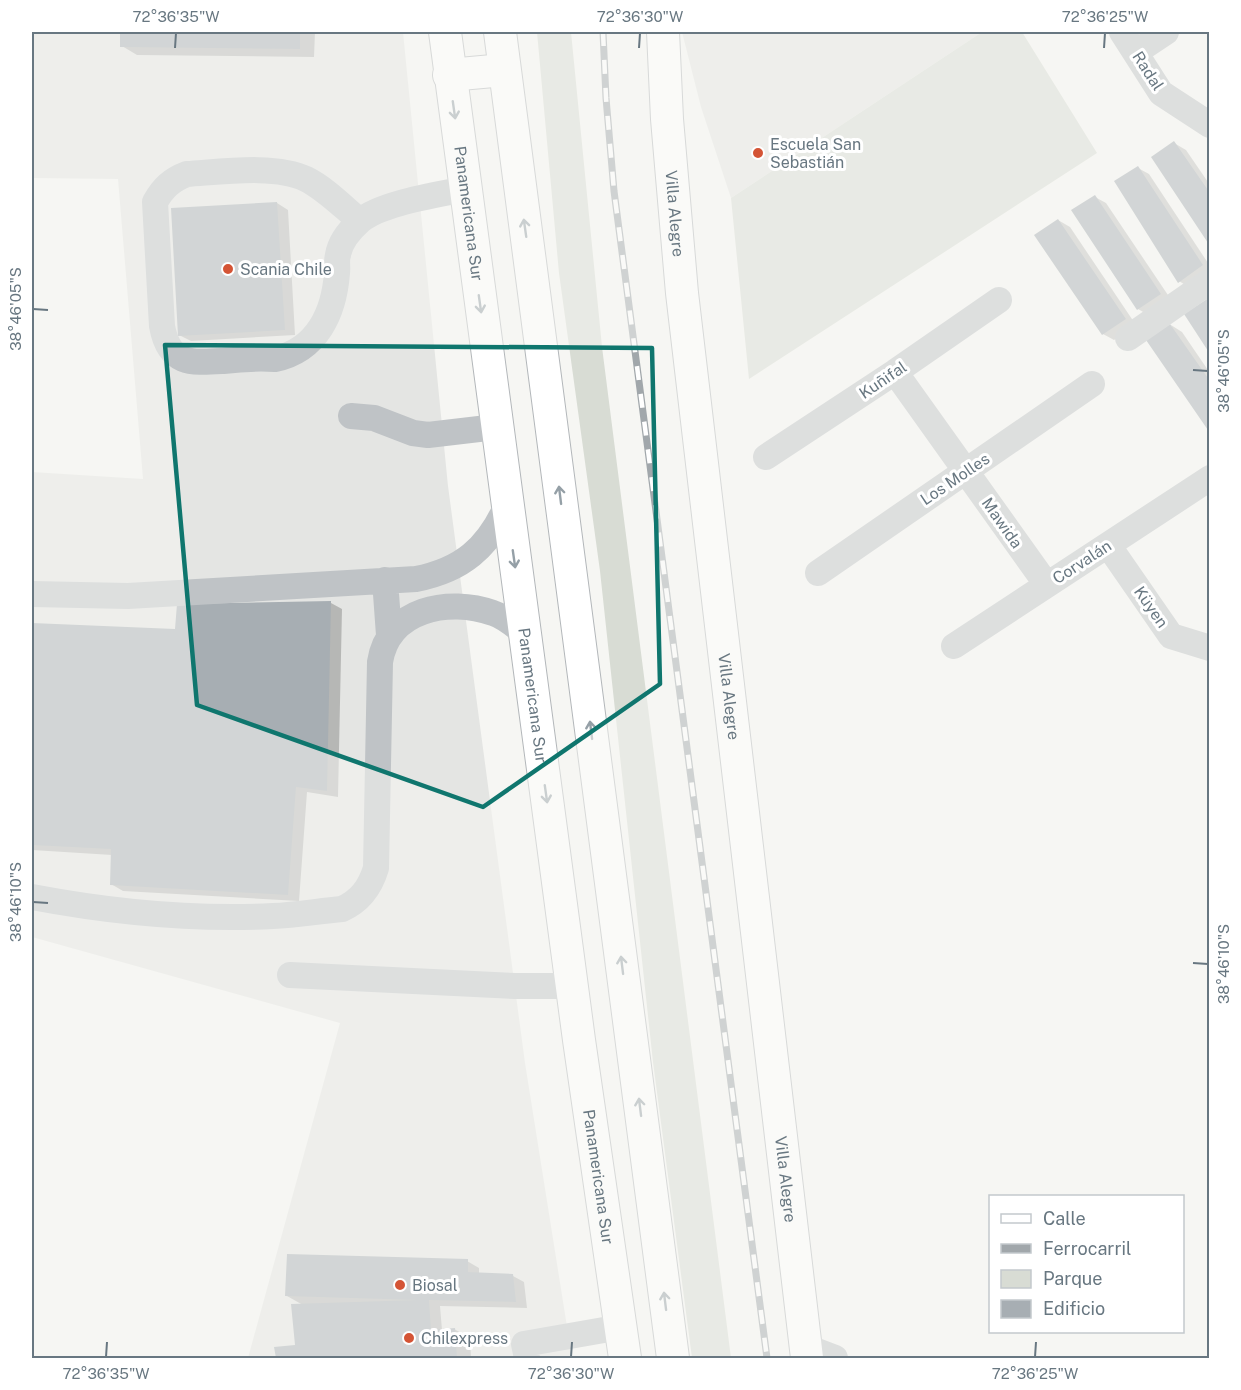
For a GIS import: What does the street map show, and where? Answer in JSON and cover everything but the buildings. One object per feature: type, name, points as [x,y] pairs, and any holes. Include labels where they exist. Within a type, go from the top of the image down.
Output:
[{"type":"main road","name":"Panamericana Sur","points":[[444,32],[572,986],[626,1359]]},
{"type":"main road","points":[[500,32],[673,1359]]},
{"type":"main road","name":"Villa Alegre","points":[[663,32],[667,119],[682,293],[807,1353]]},
{"type":"main road","points":[[449,75],[504,70]]},
{"type":"street","points":[[1129,42],[1166,32]]},
{"type":"street","name":"Radal","points":[[1129,42],[1161,93],[1209,125]]},
{"type":"street","points":[[360,221],[318,186],[292,173],[264,171],[187,174],[176,178],[166,185],[155,202],[162,326],[167,344],[179,357],[194,363],[275,359],[301,350],[316,335],[328,311],[337,274],[338,255],[344,241],[360,221],[369,214],[394,206],[465,189]]},
{"type":"street","points":[[1128,338],[1209,281]]},
{"type":"street","name":"Kuñifal","points":[[766,457],[999,300]]},
{"type":"street","name":"Mawida","points":[[895,372],[1047,585]]},
{"type":"street","name":"Los Molles","points":[[818,573],[1092,384]]},
{"type":"street","points":[[351,416],[374,418],[398,428],[428,435],[496,427]]},
{"type":"street","name":"Corvalán","points":[[954,646],[1209,478]]},
{"type":"street","points":[[32,594],[128,596],[416,579],[450,569],[465,560],[491,536],[507,505]]},
{"type":"street","name":"Küyen","points":[[1108,545],[1172,636],[1209,648]]},
{"type":"street","points":[[385,580],[389,635]]},
{"type":"street","points":[[32,897],[130,912],[197,916],[275,916],[342,909],[351,905],[365,892],[376,868],[380,662],[384,643],[389,635],[406,618],[437,608],[457,606],[478,608],[495,613],[510,621],[524,633]]},
{"type":"street","points":[[290,975],[572,986]]},
{"type":"street","points":[[527,1359],[524,1344],[621,1327]]},
{"type":"street","points":[[807,1353],[835,1359]]},
{"type":"highlighted area","points":[[165,345],[652,348],[660,684],[483,807],[197,705]]},
{"type":"shaded area","points":[[32,32],[403,32],[448,486],[525,1063],[572,1358],[248,1358],[340,1023],[32,937],[32,472],[143,479],[118,179],[32,178]]},
{"type":"shaded area","name":"Escuela San Sebastián","points":[[682,32],[982,32],[731,198],[701,107]]},
{"type":"green space","points":[[537,32],[571,32],[602,347],[731,1358],[692,1358],[653,1062],[600,571],[559,273]]},
{"type":"green space","points":[[982,32],[1022,32],[1097,153],[749,379],[731,198]]},
{"type":"railway","points":[[603,32],[614,191],[767,1358]]},
{"type":"place","name":"Escuela San Sebastián","points":[[758,153]]},
{"type":"place","name":"Scania Chile","points":[[228,269]]},
{"type":"place","name":"Biosal","points":[[400,1285]]},
{"type":"place","name":"Chilexpress","points":[[409,1338]]}]
